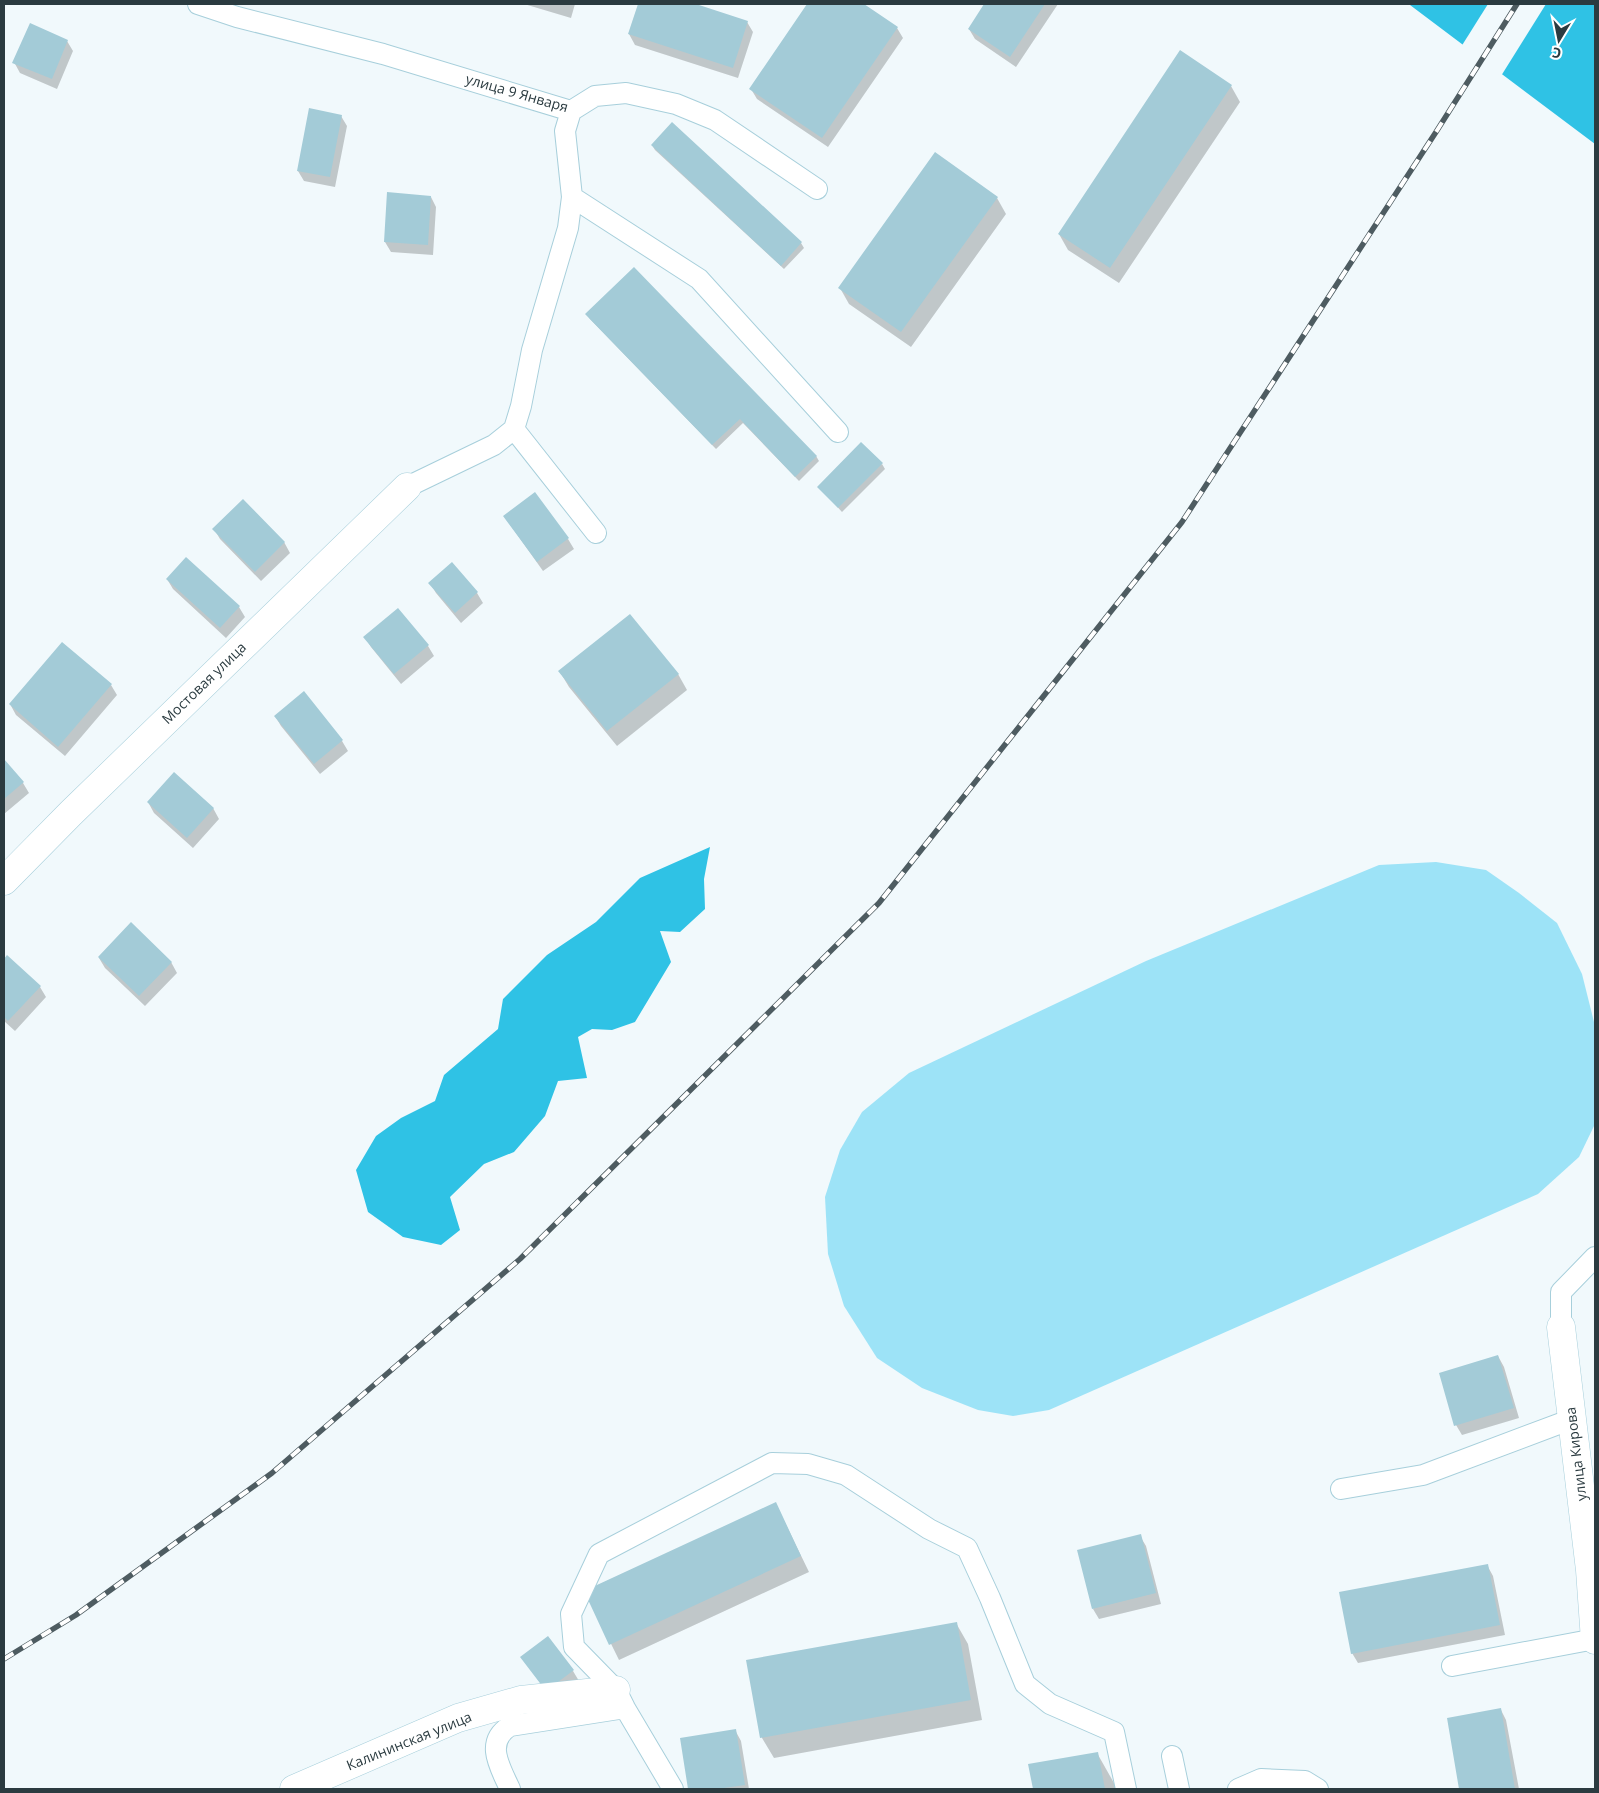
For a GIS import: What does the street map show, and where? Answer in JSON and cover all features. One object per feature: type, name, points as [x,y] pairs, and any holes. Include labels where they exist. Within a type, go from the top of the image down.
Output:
[{"type":"street","name":"Мостовая улица","points":[[4,881],[78,806],[407,487]]},
{"type":"street","name":"улица Кирова","points":[[1561,1327],[1593,1569],[1595,1640]]},
{"type":"street","name":"Калининская улица","points":[[294,1789],[458,1718],[521,1700],[620,1699]]},
{"type":"lane","name":"улица 9 Января","points":[[198,4],[236,17],[383,54],[571,111],[595,96],[626,93],[676,104],[715,120],[817,189]]},
{"type":"lane","points":[[407,487],[494,445],[514,429],[521,406],[532,350],[568,228],[572,197],[565,131],[571,111]]},
{"type":"lane","points":[[572,197],[698,279],[838,432]]},
{"type":"lane","points":[[514,429],[596,533]]},
{"type":"lane","points":[[1561,1327],[1561,1292],[1595,1258]]},
{"type":"lane","points":[[1341,1489],[1423,1475],[1572,1419]]},
{"type":"lane","points":[[673,1789],[620,1699],[574,1647],[571,1614],[599,1554],[772,1463],[808,1464],[846,1476],[929,1530],[966,1548],[990,1598],[1025,1684],[1050,1704],[1114,1732],[1126,1789]]},
{"type":"lane","points":[[1452,1666],[1595,1640]]},
{"type":"lane","points":[[510,1789],[496,1758],[496,1738],[502,1731],[510,1726],[620,1699]]},
{"type":"lane","points":[[1172,1756],[1179,1789]]},
{"type":"lane","points":[[1238,1789],[1260,1779],[1305,1781],[1318,1789]]},
{"type":"shaded area","points":[[1408,4],[1595,4],[1595,144],[1410,5]]},
{"type":"shaded area","points":[[710,847],[704,879],[705,909],[680,932],[660,931],[671,962],[635,1022],[612,1030],[592,1029],[578,1037],[587,1078],[558,1081],[545,1116],[514,1152],[484,1164],[450,1197],[460,1230],[441,1245],[403,1237],[368,1212],[356,1170],[376,1136],[401,1118],[435,1101],[444,1075],[498,1029],[503,999],[547,955],[596,922],[640,878]]},
{"type":"shaded area","points":[[1436,862],[1486,870],[1519,893],[1557,923],[1582,974],[1595,1026],[1595,1124],[1579,1157],[1538,1194],[1049,1410],[1013,1416],[978,1410],[922,1388],[877,1358],[844,1306],[828,1254],[825,1197],[840,1150],[862,1112],[909,1073],[1146,961],[1379,865]]},
{"type":"pier","points":[[1488,4],[1546,4],[1501,76],[1461,47]]},
{"type":"building","points":[[638,4],[696,4],[748,21],[733,68],[628,34]]},
{"type":"building","points":[[807,4],[864,4],[898,27],[822,138],[749,89]]},
{"type":"building","points":[[984,4],[1045,4],[1010,57],[968,29]]},
{"type":"building","points":[[30,23],[68,40],[52,79],[12,63]]},
{"type":"building","points":[[1180,50],[1232,85],[1110,268],[1058,234]]},
{"type":"building","points":[[309,108],[342,115],[330,177],[297,171]]},
{"type":"building","points":[[672,122],[802,242],[781,266],[651,145]]},
{"type":"building","points":[[935,152],[998,197],[901,332],[838,288]]},
{"type":"building","points":[[387,192],[431,196],[428,245],[384,242]]},
{"type":"building","points":[[634,267],[817,456],[795,477],[740,419],[712,445],[585,314]]},
{"type":"building","points":[[861,442],[883,463],[838,508],[817,487]]},
{"type":"building","points":[[535,492],[569,538],[537,562],[503,516]]},
{"type":"building","points":[[243,499],[285,542],[255,572],[212,529]]},
{"type":"building","points":[[186,557],[240,606],[220,628],[166,579]]},
{"type":"building","points":[[452,562],[478,592],[455,613],[428,583]]},
{"type":"building","points":[[398,608],[429,645],[394,674],[363,637]]},
{"type":"building","points":[[630,614],[679,674],[607,731],[558,671]]},
{"type":"building","points":[[62,642],[112,684],[58,747],[9,704]]},
{"type":"building","points":[[304,691],[343,740],[314,764],[274,716]]},
{"type":"building","points":[[4,759],[24,782],[4,799]]},
{"type":"building","points":[[174,772],[214,808],[187,838],[147,802]]},
{"type":"building","points":[[131,922],[172,962],[139,996],[98,957]]},
{"type":"building","points":[[7,955],[41,986],[8,1021],[4,1017],[4,959]]},
{"type":"building","points":[[1498,1355],[1514,1408],[1454,1426],[1439,1373]]},
{"type":"building","points":[[776,1502],[801,1556],[609,1645],[584,1591]]},
{"type":"building","points":[[1141,1534],[1156,1593],[1092,1609],[1077,1550]]},
{"type":"building","points":[[1488,1564],[1500,1625],[1351,1654],[1339,1592]]},
{"type":"building","points":[[957,1622],[971,1700],[760,1738],[746,1660]]},
{"type":"building","points":[[548,1636],[574,1670],[546,1691],[520,1657]]},
{"type":"building","points":[[1501,1708],[1515,1789],[1459,1789],[1447,1718]]},
{"type":"building","points":[[736,1729],[745,1785],[717,1789],[688,1789],[680,1738]]},
{"type":"building","points":[[1098,1752],[1105,1789],[1033,1789],[1028,1764]]},
{"type":"railway","points":[[4,1659],[76,1615],[272,1473],[520,1259],[879,903],[1182,522],[1517,4]]}]
